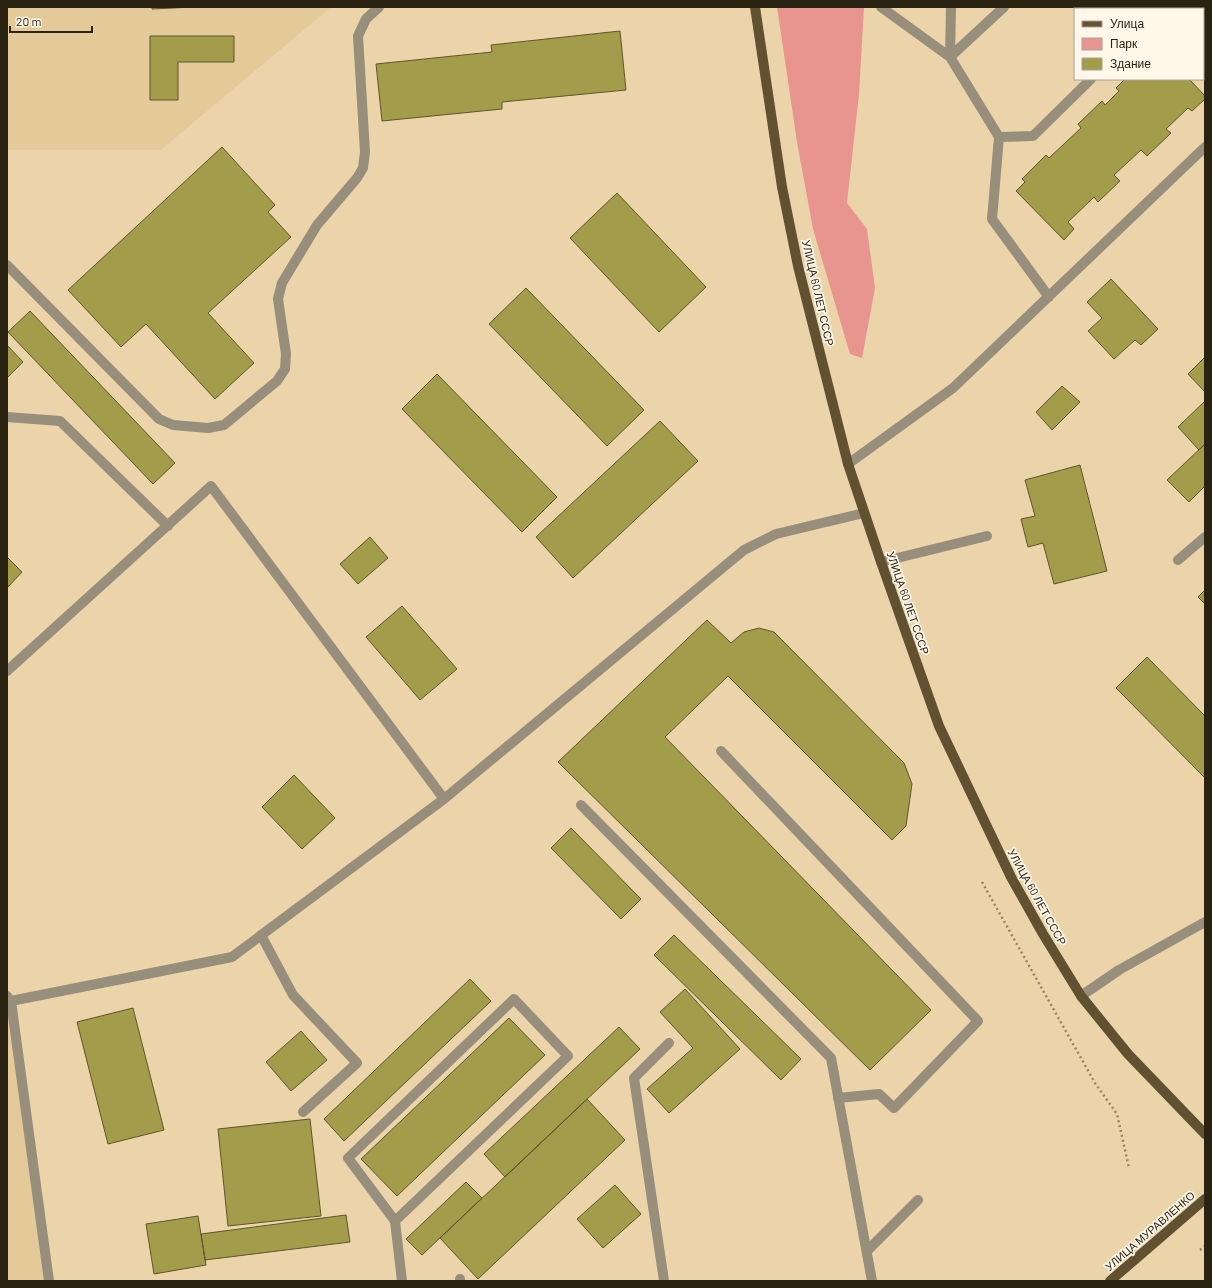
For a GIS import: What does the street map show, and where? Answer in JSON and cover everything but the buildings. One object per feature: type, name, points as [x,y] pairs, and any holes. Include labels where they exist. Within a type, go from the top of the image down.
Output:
[{"type":"main road","name":"УЛИЦА 60 ЛЕТ СССР","points":[[754,7],[782,187],[798,266],[848,464],[880,562],[939,726],[1011,877],[1043,934],[1082,996],[1128,1054],[1205,1134]]},
{"type":"main road","name":"УЛИЦА МУРАВЛЕНКО","points":[[1110,1281],[1205,1199]]},
{"type":"lane","points":[[7,265],[159,419],[173,425],[208,428],[224,424],[277,381],[285,369],[286,354],[278,299],[282,283],[317,225],[357,178],[363,168],[365,152],[358,36],[366,19],[379,7]]},
{"type":"lane","points":[[881,7],[950,57],[1000,137],[992,219],[1049,297]]},
{"type":"lane","points":[[950,57],[951,7]]},
{"type":"lane","points":[[950,57],[1004,7]]},
{"type":"lane","points":[[1000,137],[1033,136],[1090,80]]},
{"type":"lane","points":[[848,464],[953,388],[1205,147]]},
{"type":"lane","points":[[7,417],[60,421],[168,526]]},
{"type":"lane","points":[[7,671],[211,486],[444,799]]},
{"type":"lane","points":[[49,1281],[9,998],[232,957],[444,799],[744,550],[776,534],[864,513]]},
{"type":"lane","points":[[880,562],[987,536]]},
{"type":"lane","points":[[1178,560],[1205,537]]},
{"type":"lane","points":[[721,751],[978,1022],[894,1108],[879,1094],[838,1098]]},
{"type":"lane","points":[[581,805],[831,1058],[872,1281]]},
{"type":"lane","points":[[1082,996],[1119,970],[1205,922]]},
{"type":"lane","points":[[261,936],[293,995],[357,1063],[303,1112]]},
{"type":"lane","points":[[395,1221],[568,1056],[514,999],[348,1158],[395,1221],[402,1281]]},
{"type":"lane","points":[[664,1281],[634,1078],[669,1043]]},
{"type":"lane","points":[[866,1251],[918,1200]]},
{"type":"path","points":[[982,882],[1095,1083],[1117,1114],[1129,1168]]},
{"type":"path","points":[[1200,1250],[1205,1246]]},
{"type":"shaded area","points":[[7,7],[331,7],[161,150],[7,150]]},
{"type":"shaded area","points":[[7,1012],[10,1016],[48,1281],[7,1281]]},
{"type":"green space","points":[[777,7],[864,7],[859,94],[847,203],[867,229],[875,288],[862,358],[850,354],[813,229],[797,142]]}]
